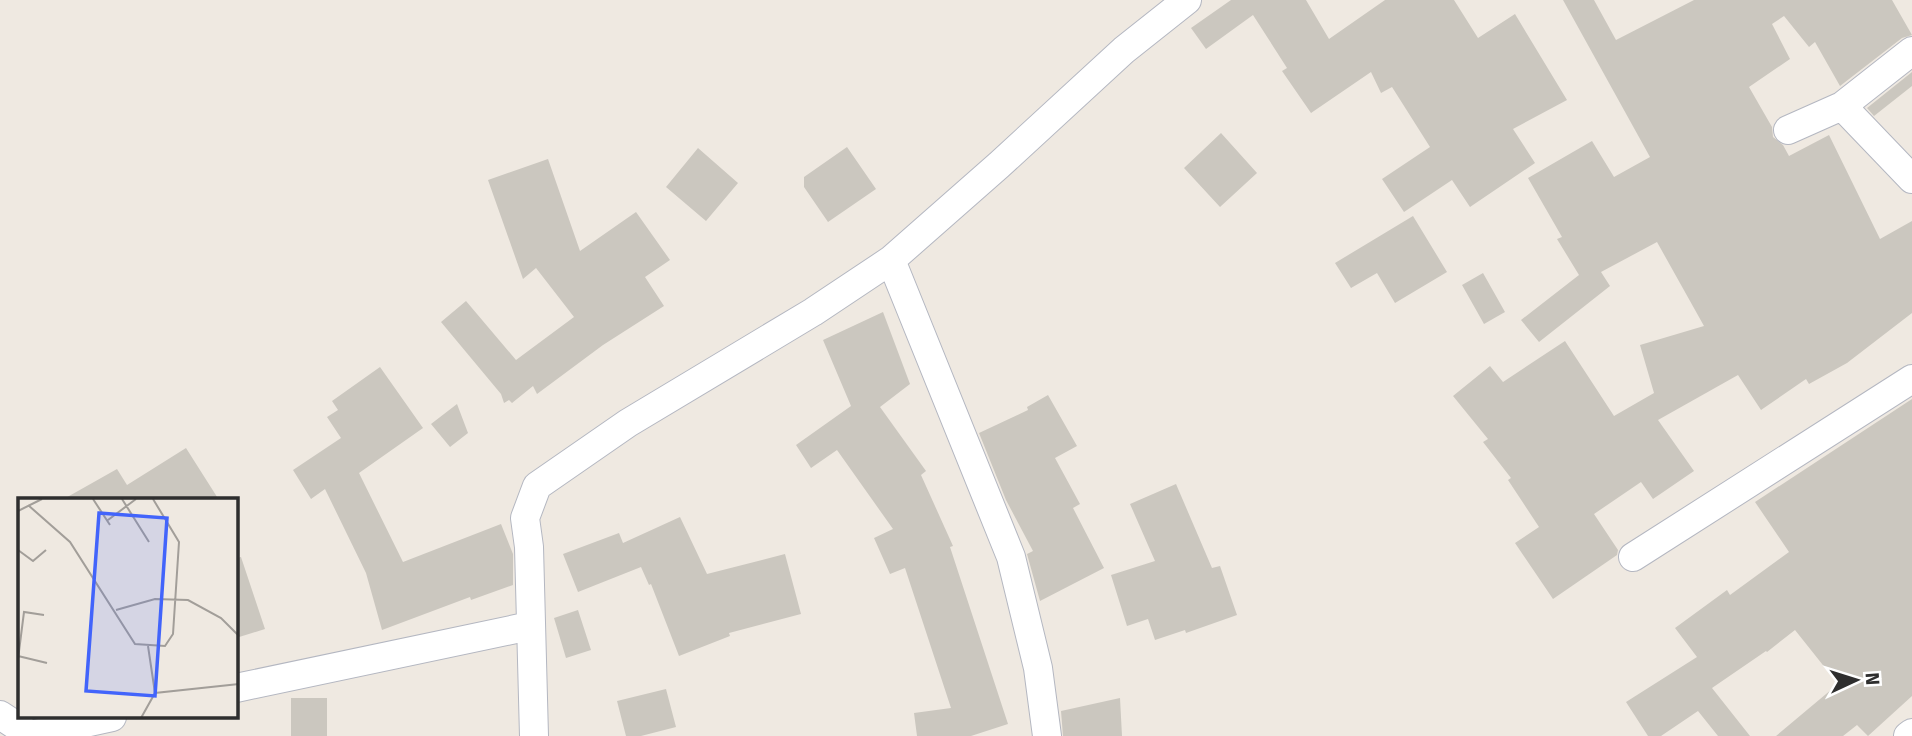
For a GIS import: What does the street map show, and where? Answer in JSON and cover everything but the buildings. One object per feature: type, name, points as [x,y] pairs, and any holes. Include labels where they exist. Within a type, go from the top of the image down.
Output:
[{"type":"street","points":[[534,736],[525,518],[537,486],[628,423],[813,312],[891,260],[1124,50],[1187,0]]},
{"type":"street","points":[[1788,130],[1842,106],[1912,51]]},
{"type":"street","points":[[1842,106],[1912,179]]},
{"type":"street","points":[[891,260],[1011,557],[1038,668],[1046,736]]},
{"type":"street","points":[[1633,557],[1912,379]]},
{"type":"street","points":[[238,688],[530,626]]},
{"type":"street","points":[[0,715],[32,736],[108,718]]}]
